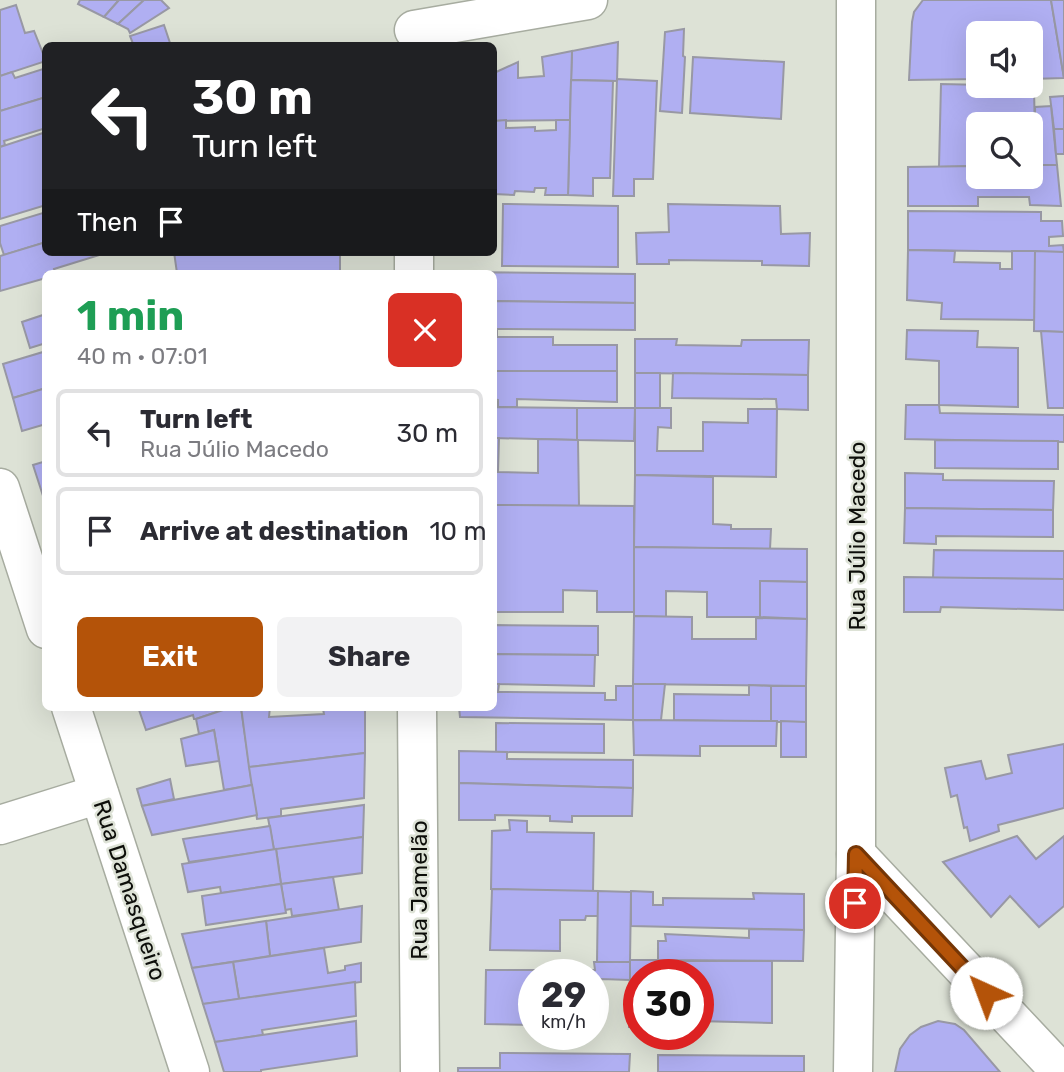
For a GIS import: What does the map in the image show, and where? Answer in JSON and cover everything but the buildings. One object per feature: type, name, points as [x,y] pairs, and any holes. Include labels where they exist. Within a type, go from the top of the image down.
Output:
[{"type":"street","points":[[411,25],[588,0]]},
{"type":"street","name":"Rua Júlio Macedo","points":[[853,1072],[856,854],[856,0]]},
{"type":"street","points":[[0,488],[42,617]]},
{"type":"street","name":"Rua Damasqueiro","points":[[72,711],[190,1072]]},
{"type":"street","name":"Rua Jamelão","points":[[417,711],[420,1072]]},
{"type":"street","points":[[0,825],[99,794]]},
{"type":"street","points":[[856,854],[1061,1072]]},
{"type":"route","points":[[855,903],[856,854],[986,993]]}]
